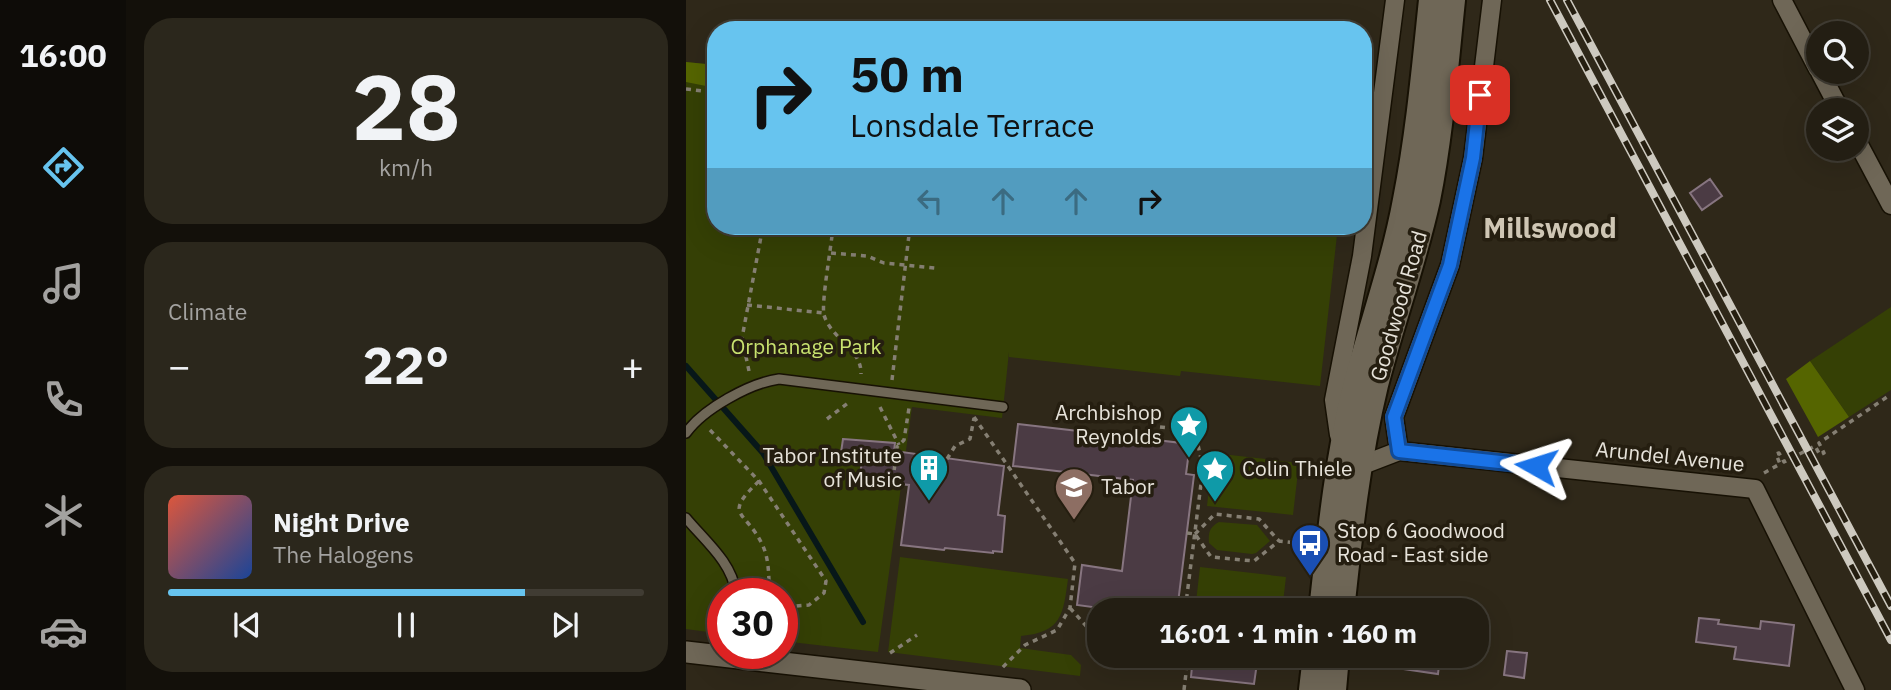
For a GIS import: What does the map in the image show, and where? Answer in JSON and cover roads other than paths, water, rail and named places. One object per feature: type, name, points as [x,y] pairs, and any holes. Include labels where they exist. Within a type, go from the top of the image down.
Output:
[{"type":"main road","name":"Goodwood Road","points":[[1343,598],[1352,397],[1396,243],[1413,158],[1431,0]]},
{"type":"main road","name":"Goodwood Road","points":[[1322,598],[1331,519],[1377,383],[1415,255],[1428,199],[1438,144],[1453,0]]},
{"type":"main road","points":[[1311,690],[1314,668]]},
{"type":"main road","points":[[1334,690],[1336,668]]},
{"type":"street","points":[[1372,178],[1395,0]]},
{"type":"street","points":[[1399,451],[1394,417],[1450,265],[1473,158],[1492,0]]},
{"type":"street","points":[[1782,0],[1806,45]]},
{"type":"street","points":[[1868,161],[1891,205]]},
{"type":"street","points":[[1351,461],[1335,400],[1365,235]]},
{"type":"street","points":[[1362,256],[1370,272],[1385,276]]},
{"type":"street","name":"Arundel Avenue","points":[[1351,461],[1399,451],[1755,489],[1854,690]]},
{"type":"street","points":[[686,652],[707,653]]},
{"type":"street","points":[[798,664],[1020,690]]},
{"type":"lane","points":[[686,433],[736,394],[754,385],[779,379],[1003,407]]},
{"type":"lane","points":[[686,518],[725,563],[732,578]]},
{"type":"waterway","points":[[686,366],[763,453],[863,622]]},
{"type":"railway","points":[[1550,0],[1891,640]]},
{"type":"railway","points":[[1567,0],[1891,606]]},
{"type":"place","name":"Archbishop Reynolds","points":[[1189,459]]},
{"type":"place","name":"Tabor Institute of Music","points":[[929,502]]},
{"type":"place","name":"Colin Thiele","points":[[1215,503]]},
{"type":"place","name":"Tabor","points":[[1074,521]]},
{"type":"place","name":"Stop 6 Goodwood Road - East side","points":[[1310,577]]},
{"type":"district","name":"Millswood","points":[[1550,228]]},
{"type":"park label","name":"Orphanage Park","points":[[806,347]]}]
